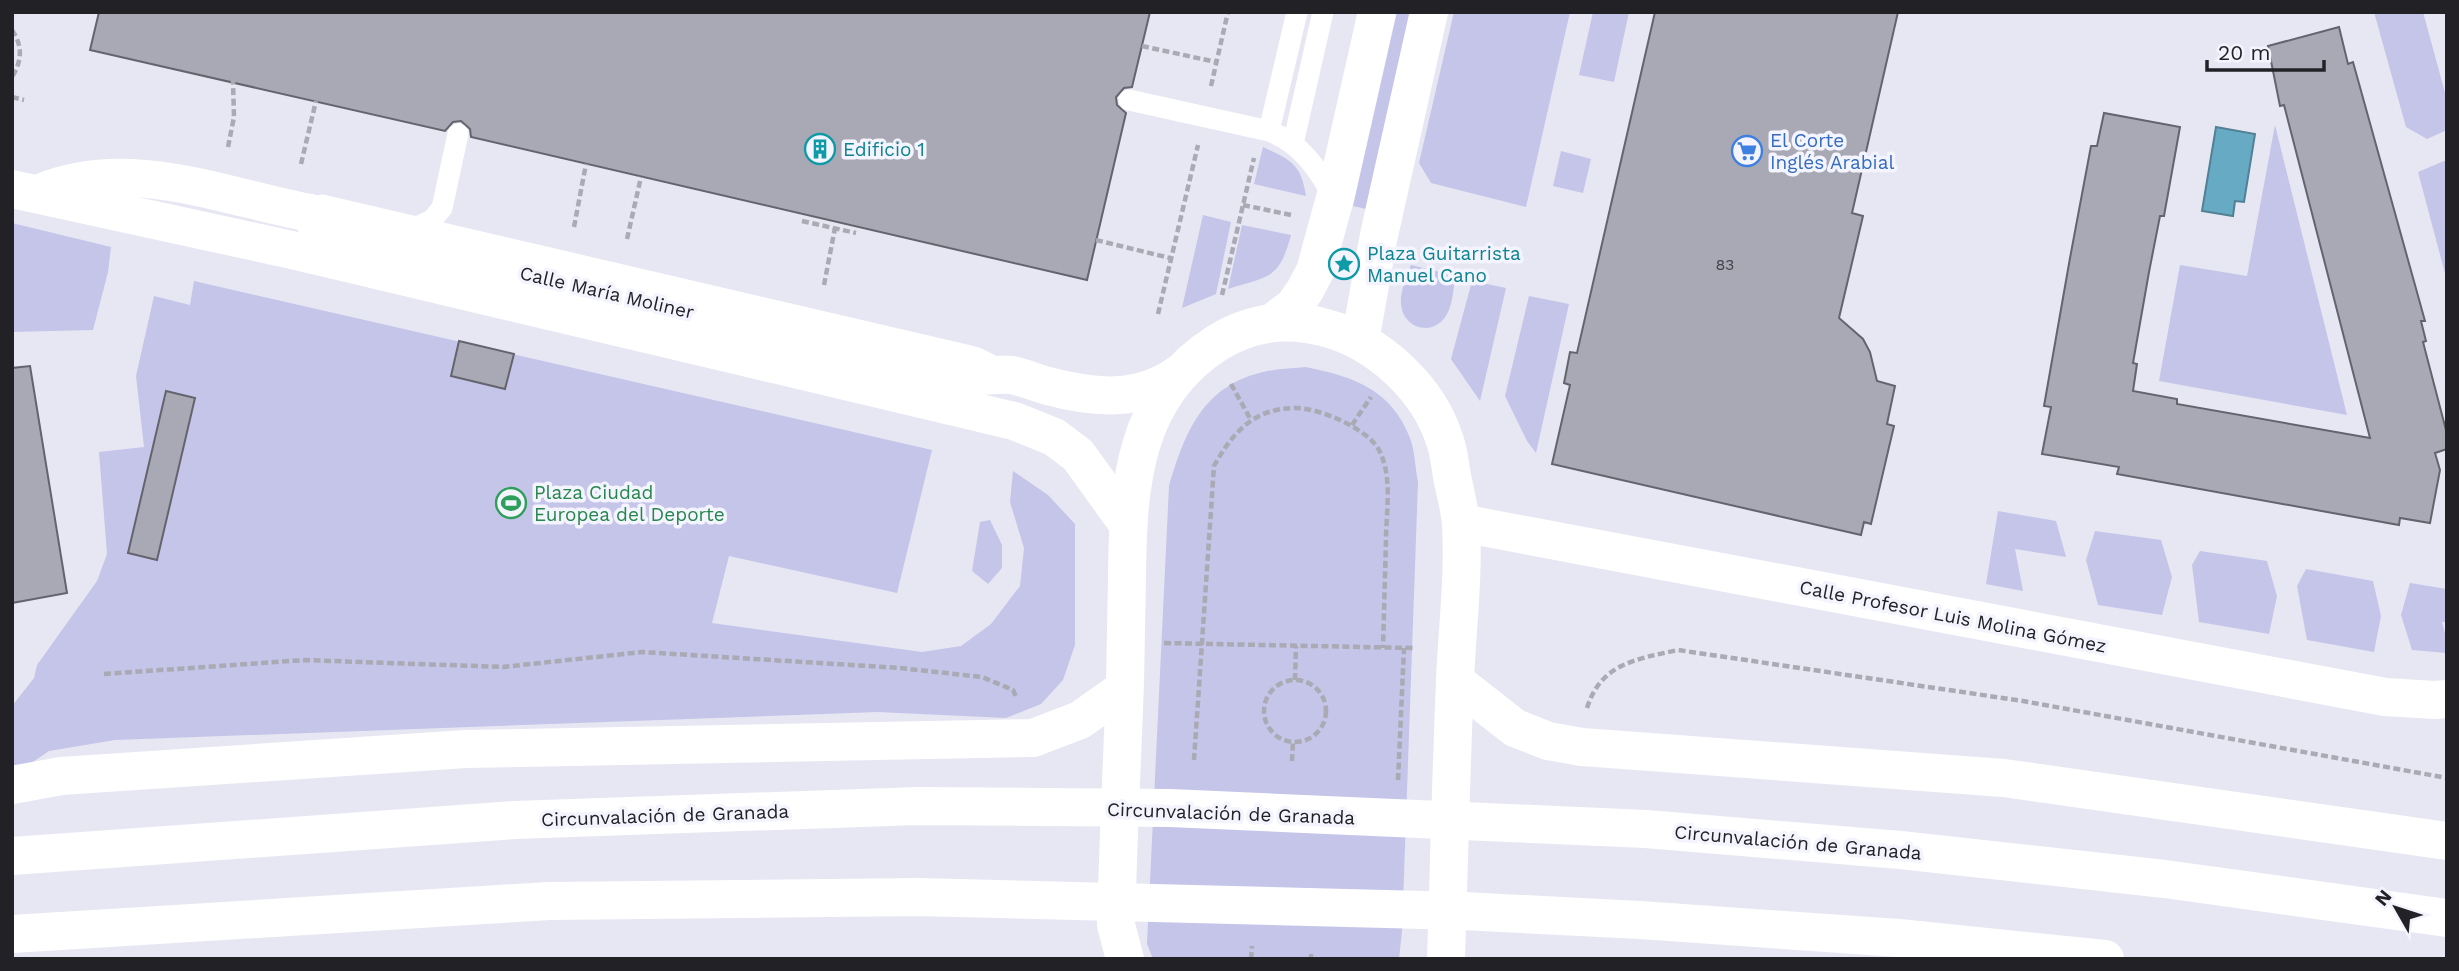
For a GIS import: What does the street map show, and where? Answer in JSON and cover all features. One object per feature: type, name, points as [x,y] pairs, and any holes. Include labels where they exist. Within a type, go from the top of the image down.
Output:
[{"type":"main road","points":[[1273,322],[1294,306],[1311,280],[1335,198],[1377,12]]},
{"type":"main road","points":[[1360,341],[1379,235],[1429,12]]},
{"type":"main road","name":"Calle María Moliner","points":[[25,192],[94,179],[122,177],[157,180],[310,213],[316,224],[972,377],[1024,397],[1054,437],[1078,455],[1127,523]]},
{"type":"main road","name":"Calle María Moliner","points":[[25,192],[1024,397],[1078,394],[1118,396],[1150,388],[1180,373]]},
{"type":"main road","points":[[1125,959],[1116,925],[1127,523],[1135,462],[1141,440],[1157,406],[1180,373],[1227,338],[1255,326],[1273,322],[1318,326],[1360,341],[1393,364],[1423,397],[1445,440],[1461,523],[1446,959]]},
{"type":"main road","name":"Calle Profesor Luis Molina Gómez","points":[[1461,523],[2385,697],[2447,699]]},
{"type":"main road","points":[[1455,681],[1515,728],[1548,741],[1582,747],[2004,778],[2447,841]]},
{"type":"main road","points":[[12,785],[61,776],[466,749],[1033,738],[1080,720],[1124,689]]},
{"type":"main road","name":"Circunvalación de Granada","points":[[12,856],[515,820],[918,806],[1170,808],[1646,829],[1900,850],[2165,879],[2447,918]]},
{"type":"main road","points":[[12,934],[549,901],[918,897],[1436,910],[1640,920],[1899,938],[2105,959]]},
{"type":"lane","points":[[1269,131],[1297,12]]},
{"type":"lane","points":[[1293,144],[1323,12]]},
{"type":"lane","points":[[1129,100],[1269,131],[1293,144],[1316,166],[1335,198]]},
{"type":"lane","points":[[455,236],[446,223],[442,208],[458,134]]},
{"type":"lane","points":[[148,217],[157,180]]},
{"type":"lane","points":[[310,213],[322,205],[966,355],[977,358],[1024,397]]},
{"type":"lane","points":[[417,227],[432,220],[442,208]]},
{"type":"path","points":[[1209,94],[1228,12]]},
{"type":"path","points":[[12,30],[19,43],[21,55],[18,68],[12,77]]},
{"type":"path","points":[[1142,46],[1216,62]]},
{"type":"path","points":[[228,147],[234,117],[233,81]]},
{"type":"path","points":[[12,97],[24,100]]},
{"type":"path","points":[[302,164],[316,101]]},
{"type":"path","points":[[1158,314],[1198,144]]},
{"type":"path","points":[[1222,295],[1254,156]]},
{"type":"path","points":[[574,227],[586,164]]},
{"type":"path","points":[[627,239],[641,177]]},
{"type":"path","points":[[1243,205],[1299,217]]},
{"type":"path","points":[[802,221],[856,233]]},
{"type":"path","points":[[824,285],[835,228]]},
{"type":"path","points":[[1097,240],[1170,258]]},
{"type":"path","points":[[1231,384],[1251,420]]},
{"type":"path","points":[[1352,425],[1376,390]]},
{"type":"path","points":[[1194,760],[1214,466],[1227,443],[1251,420],[1274,409],[1299,408],[1325,414],[1352,425],[1378,449],[1387,477],[1383,648]]},
{"type":"path","points":[[1160,643],[1413,648]]},
{"type":"path","points":[[1295,680],[1296,646]]},
{"type":"path","points":[[1398,767],[1404,648]]},
{"type":"path","points":[[1584,716],[1592,690],[1611,671],[1639,659],[1678,650],[2023,701],[2447,778]]},
{"type":"path","points":[[104,674],[305,660],[503,667],[642,652],[900,668],[982,677],[1013,690],[1021,708]]},
{"type":"path","points":[[1295,680],[1305,682],[1320,694],[1326,712],[1324,722],[1311,737],[1293,742],[1275,735],[1265,719],[1264,710],[1270,692],[1295,680]]},
{"type":"path","points":[[1292,761],[1293,742]]},
{"type":"shaded area","points":[[1397,12],[1411,12],[1366,209],[1353,206]]},
{"type":"shaded area","points":[[1454,12],[1570,12],[1526,207],[1431,183],[1419,163]]},
{"type":"shaded area","points":[[1593,12],[1629,12],[1614,82],[1579,75]]},
{"type":"shaded area","points":[[2374,12],[2423,12],[2447,100],[2447,130],[2427,139],[2406,127]]},
{"type":"shaded area","points":[[2275,125],[2347,415],[2159,381],[2180,265],[2247,276]]},
{"type":"shaded area","points":[[2216,127],[2255,134],[2244,202],[2235,201],[2233,216],[2202,211]]},
{"type":"shaded area","points":[[1263,147],[1293,164],[1301,177],[1306,196],[1254,184]]},
{"type":"shaded area","points":[[1561,151],[1591,159],[1583,193],[1553,186]]},
{"type":"shaded area","points":[[2447,162],[2447,281],[2418,172]]},
{"type":"shaded area","points":[[1203,215],[1231,222],[1216,294],[1182,308]]},
{"type":"shaded area","points":[[12,223],[111,247],[108,272],[93,330],[12,332]]},
{"type":"shaded area","points":[[1242,225],[1291,235],[1282,261],[1270,274],[1228,289]]},
{"type":"shaded area","points":[[1411,265],[1456,276],[1449,310],[1434,326],[1427,328],[1413,324],[1403,312],[1402,294]]},
{"type":"shaded area","name":"Plaza Ciudad Europea del Deporte","points":[[194,281],[932,450],[897,593],[729,556],[712,623],[922,652],[961,646],[991,624],[1020,586],[1024,548],[1010,502],[1013,471],[1048,495],[1075,524],[1075,645],[1063,680],[1041,704],[1006,718],[878,712],[115,740],[49,751],[21,770],[12,771],[12,706],[34,678],[37,665],[97,581],[107,554],[99,452],[144,447],[136,376],[154,296],[190,305]]},
{"type":"shaded area","points":[[1472,281],[1506,288],[1480,401],[1451,359]]},
{"type":"shaded area","points":[[1529,296],[1569,304],[1536,453],[1527,441],[1505,396]]},
{"type":"shaded area","points":[[1306,367],[1355,381],[1381,397],[1402,421],[1414,454],[1418,482],[1399,959],[1153,959],[1147,944],[1169,486],[1190,430],[1211,400],[1242,379],[1268,371]]},
{"type":"shaded area","points":[[1998,511],[2056,521],[2066,557],[2015,549],[2023,591],[1986,584]]},
{"type":"shaded area","points":[[990,520],[1002,545],[1002,568],[988,584],[972,571],[980,522]]},
{"type":"shaded area","points":[[2095,531],[2161,540],[2172,577],[2162,615],[2098,605],[2086,560]]},
{"type":"shaded area","points":[[2200,551],[2267,561],[2277,596],[2269,634],[2199,622],[2192,565]]},
{"type":"shaded area","points":[[2306,569],[2373,581],[2381,616],[2374,652],[2307,640],[2297,586]]},
{"type":"shaded area","points":[[2410,583],[2447,589],[2447,622],[2442,622],[2447,653],[2412,650],[2401,615]]},
{"type":"building","name":"Edificio 1","points":[[99,12],[1150,12],[1132,87],[1124,88],[1116,97],[1117,105],[1126,113],[1087,280],[471,137],[470,129],[461,121],[453,122],[445,131],[90,50]]},
{"type":"building","points":[[1655,12],[1898,12],[1852,213],[1863,216],[1839,318],[1863,339],[1870,352],[1877,381],[1895,386],[1887,424],[1894,426],[1871,524],[1864,522],[1861,535],[1552,464],[1570,385],[1564,383],[1570,352],[1577,353]]},
{"type":"building","points":[[2339,27],[2348,64],[2353,62],[2425,321],[2421,321],[2426,341],[2423,342],[2447,434],[2447,449],[2435,453],[2440,470],[2430,523],[2400,518],[2399,525],[2117,474],[2119,467],[2042,454],[2051,407],[2044,406],[2070,258],[2091,146],[2097,146],[2104,113],[2180,127],[2164,216],[2160,216],[2149,272],[2133,363],[2137,364],[2133,391],[2177,399],[2177,404],[2370,438],[2284,105],[2280,106],[2268,46]]},
{"type":"building","points":[[459,341],[514,354],[505,389],[451,376]]},
{"type":"building","points":[[30,366],[67,593],[12,603],[12,368]]},
{"type":"building","points":[[166,391],[195,398],[157,560],[128,553]]},
{"type":"place","name":"Edificio 1","points":[[820,149]]},
{"type":"place","name":"El Corte Inglés Arabial","points":[[1747,151]]},
{"type":"place","name":"Plaza Guitarrista Manuel Cano","points":[[1344,264]]},
{"type":"place","name":"Plaza Ciudad Europea del Deporte","points":[[511,503]]}]
